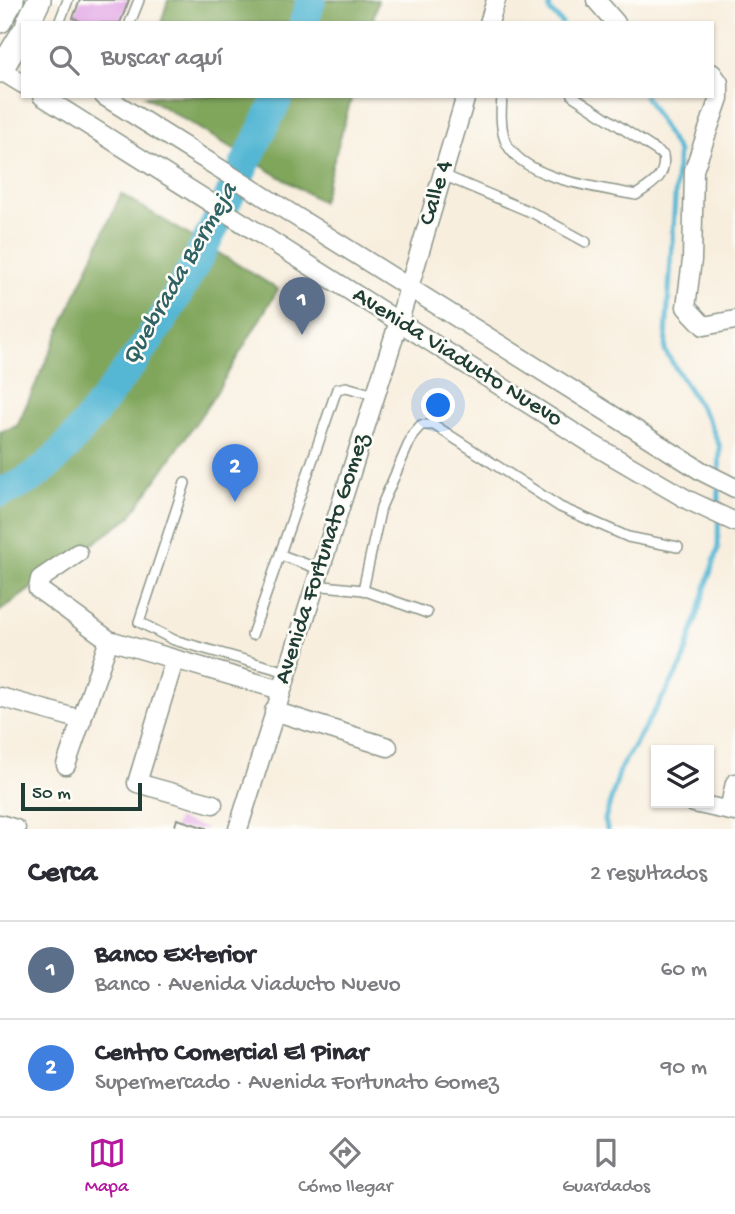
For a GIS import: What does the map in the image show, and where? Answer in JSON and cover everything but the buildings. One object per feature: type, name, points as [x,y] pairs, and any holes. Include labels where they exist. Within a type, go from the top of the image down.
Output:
[{"type":"street","points":[[0,21],[12,0]]},
{"type":"street","points":[[27,21],[38,0]]},
{"type":"street","points":[[490,21],[496,0]]},
{"type":"street","points":[[596,0],[614,21]]},
{"type":"street","points":[[18,37],[0,71],[21,83]]},
{"type":"street","points":[[714,76],[719,83],[719,97],[694,170],[692,260],[687,307],[704,326],[735,320]]},
{"type":"street","name":"Avenida Viaducto Nuevo","points":[[45,98],[592,444],[688,500],[735,522]]},
{"type":"street","name":"Avenida Viaducto Nuevo","points":[[107,98],[602,410],[703,472],[735,488]]},
{"type":"street","name":"Calle 4","points":[[408,289],[465,98]]},
{"type":"street","name":"Avenida Fortunato Gomez","points":[[238,829],[408,289]]},
{"type":"street","points":[[78,553],[40,579],[38,589],[109,640],[281,690]]},
{"type":"street","points":[[66,765],[109,640]]},
{"type":"street","points":[[174,661],[137,783],[213,804]]},
{"type":"street","points":[[0,697],[82,720]]},
{"type":"street","points":[[274,711],[388,747]]},
{"type":"street","points":[[714,807],[732,811],[735,783]]},
{"type":"street","points":[[0,824],[16,829]]},
{"type":"lane","points":[[60,21],[68,0]]},
{"type":"lane","points":[[131,21],[139,0]]},
{"type":"lane","points":[[502,98],[500,116],[505,141],[528,167],[570,182],[636,195],[662,175],[665,167],[663,155],[576,98]]},
{"type":"lane","points":[[443,175],[522,208],[586,242]]},
{"type":"lane","points":[[251,635],[337,389],[346,387],[375,394]]},
{"type":"lane","points":[[363,590],[381,507],[413,434],[421,425],[433,425],[560,507],[628,537],[678,547]]},
{"type":"lane","points":[[185,483],[139,622],[174,640],[287,672]]},
{"type":"lane","points":[[281,555],[317,577],[427,613]]},
{"type":"green space","points":[[168,0],[378,0],[373,21],[162,21]]},
{"type":"green space","points":[[148,98],[351,98],[322,202]]},
{"type":"green space","points":[[121,194],[278,289],[213,398],[130,517],[0,611],[0,432],[17,426]]},
{"type":"waterway","name":"Quebrada Bermeja","points":[[305,21],[311,0]]},
{"type":"waterway","points":[[549,0],[550,11],[560,21]]},
{"type":"waterway","name":"Quebrada Bermeja","points":[[0,492],[32,477],[59,454],[144,347],[202,251],[278,98]]},
{"type":"waterway","points":[[646,98],[678,152],[665,351],[709,421],[720,447],[719,476]]},
{"type":"waterway","points":[[607,829],[605,819],[621,767],[682,665],[718,548],[719,486]]},
{"type":"place","name":"Banco Exterior","points":[[302,335]]},
{"type":"place","name":"Centro Comercial El Pinar","points":[[235,502]]}]
